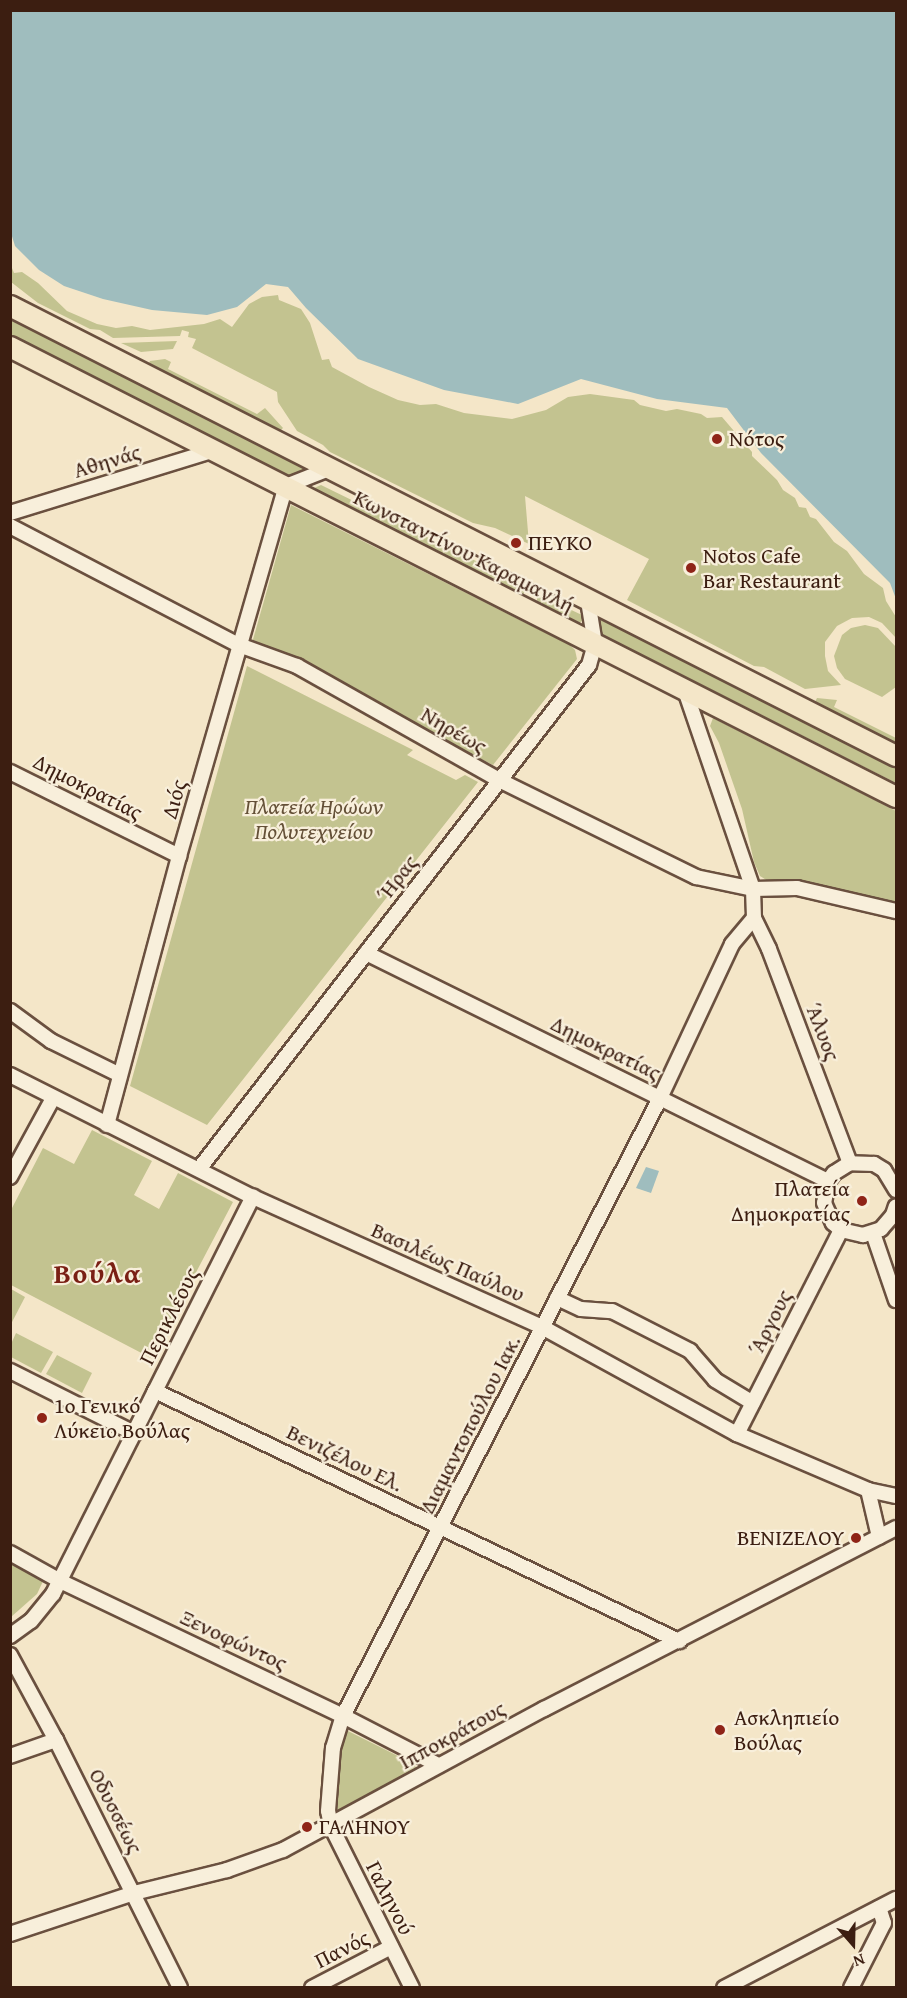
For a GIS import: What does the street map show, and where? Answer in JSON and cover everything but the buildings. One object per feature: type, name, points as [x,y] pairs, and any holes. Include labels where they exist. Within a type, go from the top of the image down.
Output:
[{"type":"highway","name":"Κωνσταντίνου Καραμανλή","points":[[10,306],[897,756]]},
{"type":"highway","name":"Κωνσταντίνου Καραμανλή","points":[[10,347],[897,797]]},
{"type":"street","name":"Αθηνάς","points":[[10,513],[215,450]]},
{"type":"street","points":[[286,486],[329,469]]},
{"type":"street","name":"Διός","points":[[107,1125],[239,645],[286,486]]},
{"type":"street","name":"Νηρέως","points":[[10,526],[239,645],[297,666],[499,780],[696,877],[753,889],[797,888],[897,912]]},
{"type":"street","points":[[588,600],[595,644]]},
{"type":"street","name":"Ήρας","points":[[199,1169],[588,665],[595,644]]},
{"type":"street","points":[[684,687],[753,889],[754,918]]},
{"type":"street","name":"Δημοκρατίας","points":[[10,772],[180,856]]},
{"type":"street","name":"Διαμαντοπούλου Ιακ.","points":[[331,1826],[328,1810],[333,1748],[343,1716],[660,1098],[732,944],[754,918]]},
{"type":"street","name":"Άλυος","points":[[754,918],[769,949],[850,1163]]},
{"type":"street","name":"Δημοκρατίας","points":[[366,953],[828,1181]]},
{"type":"street","points":[[10,1011],[51,1041],[120,1075]]},
{"type":"street","name":"Βασιλέως Παύλου","points":[[10,1075],[253,1197],[542,1327],[737,1434],[868,1490],[897,1496]]},
{"type":"street","points":[[10,1177],[52,1098]]},
{"type":"street","points":[[896,1212],[888,1223],[873,1233],[852,1234],[841,1230],[827,1213],[824,1191],[834,1173],[850,1163],[874,1164],[885,1170],[897,1190]]},
{"type":"street","name":"Περικλέους","points":[[10,1636],[43,1608],[60,1581],[253,1197]]},
{"type":"street","name":"Άργους","points":[[737,1434],[841,1230]]},
{"type":"street","points":[[873,1233],[897,1300]]},
{"type":"street","points":[[557,1298],[581,1309],[612,1311],[690,1351],[715,1380],[753,1403]]},
{"type":"street","points":[[10,1371],[134,1433]]},
{"type":"street","name":"Βενιζέλου Ελ.","points":[[155,1391],[679,1641]]},
{"type":"street","points":[[868,1490],[879,1537]]},
{"type":"street","name":"Ιπποκράτους","points":[[10,1934],[134,1893],[249,1863],[283,1850],[331,1826],[438,1765],[897,1528]]},
{"type":"street","name":"Ξενοφώντος","points":[[10,1553],[60,1581],[343,1716],[438,1765]]},
{"type":"street","name":"Οδυσσέως","points":[[10,1655],[56,1740],[180,1988]]},
{"type":"street","points":[[10,1756],[56,1740]]},
{"type":"street","name":"Γαληνού","points":[[331,1826],[412,1988]]},
{"type":"street","points":[[724,1988],[897,1899]]},
{"type":"street","points":[[851,1988],[890,1927],[879,1908]]},
{"type":"street","name":"Πανός","points":[[312,1988],[391,1947]]},
{"type":"green space","points":[[10,263],[14,273],[22,272],[38,283],[67,311],[97,324],[116,328],[132,326],[150,330],[204,324],[220,319],[232,327],[249,304],[262,297],[278,295],[279,300],[301,309],[310,323],[322,360],[329,359],[332,367],[369,387],[398,400],[420,405],[436,404],[464,413],[512,419],[546,410],[568,397],[590,394],[634,400],[640,405],[666,411],[677,409],[701,414],[707,418],[722,417],[752,452],[752,456],[777,480],[783,490],[795,498],[799,507],[806,508],[810,517],[816,519],[834,542],[847,551],[864,574],[883,588],[886,601],[896,617],[896,638],[882,623],[869,617],[852,618],[837,626],[825,642],[825,656],[828,671],[841,685],[805,689],[764,667],[754,666],[627,600],[649,559],[525,496],[529,544],[495,528],[473,523],[330,452],[323,445],[297,431],[278,402],[277,392],[192,348],[196,339],[188,337],[189,332],[182,330],[180,336],[113,338],[38,303],[11,282]]},
{"type":"green space","points":[[10,319],[308,470],[289,476],[11,335]]},
{"type":"green space","points":[[177,341],[173,349],[141,352],[121,343]]},
{"type":"green space","points":[[165,359],[171,362],[168,369],[257,414],[265,408],[283,428],[281,430],[148,365],[150,361]]},
{"type":"green space","points":[[321,485],[527,586],[523,595],[312,489]]},
{"type":"green space","points":[[291,505],[570,645],[575,650],[577,659],[493,765],[252,643]]},
{"type":"green space","points":[[537,594],[582,615],[582,621],[578,624],[537,603]]},
{"type":"green space","points":[[600,619],[896,768],[896,783],[601,634]]},
{"type":"green space","points":[[865,625],[878,628],[896,647],[896,687],[882,697],[845,679],[837,668],[834,656],[842,635],[851,628]]},
{"type":"green space","name":"Πλατεία Ηρώων Πολυτεχνείου","points":[[247,666],[413,750],[407,755],[456,780],[465,775],[478,782],[207,1125],[130,1086]]},
{"type":"green space","points":[[817,698],[837,700],[834,707],[896,738],[896,743],[815,702]]},
{"type":"green space","points":[[713,718],[896,811],[896,904],[768,881],[760,876],[754,862],[742,809],[719,743],[710,726]]},
{"type":"green space","points":[[92,1130],[152,1161],[134,1195],[159,1209],[178,1173],[233,1202],[151,1358],[11,1285],[11,1210],[43,1148],[74,1164]]},
{"type":"green space","points":[[11,1289],[25,1297],[11,1324]]},
{"type":"green space","points":[[16,1333],[53,1352],[41,1373],[11,1357],[11,1344]]},
{"type":"green space","points":[[57,1355],[92,1373],[82,1393],[46,1374]]},
{"type":"green space","points":[[10,1560],[45,1577],[37,1594],[11,1617]]},
{"type":"green space","points":[[348,1731],[414,1764],[416,1768],[415,1771],[337,1814],[343,1742]]},
{"type":"water","points":[[11,10],[896,11],[896,599],[890,583],[761,453],[727,408],[657,399],[581,379],[518,404],[444,390],[358,359],[288,287],[266,284],[237,307],[207,315],[152,310],[103,299],[64,286],[39,270],[15,246],[11,233]]},
{"type":"water","points":[[646,1167],[659,1171],[651,1193],[636,1188]]},
{"type":"place","name":"Νότος","points":[[717,439]]},
{"type":"place","name":"ΠΕΥΚΟ","points":[[516,543]]},
{"type":"place","name":"Notos Cafe Bar Restaurant","points":[[691,568]]},
{"type":"place","name":"Πλατεία Δημοκρατίας","points":[[862,1201]]},
{"type":"place","name":"1ο Γενικό Λύκειο Βούλας","points":[[42,1418]]},
{"type":"place","name":"ΒΕΝΙΖΕΛΟΥ","points":[[856,1538]]},
{"type":"place","name":"Ασκληπιείο Βούλας","points":[[720,1730]]},
{"type":"place","name":"ΓΑΛΗΝΟΥ","points":[[307,1827]]},
{"type":"district","name":"Βούλα","points":[[98,1273]]}]
